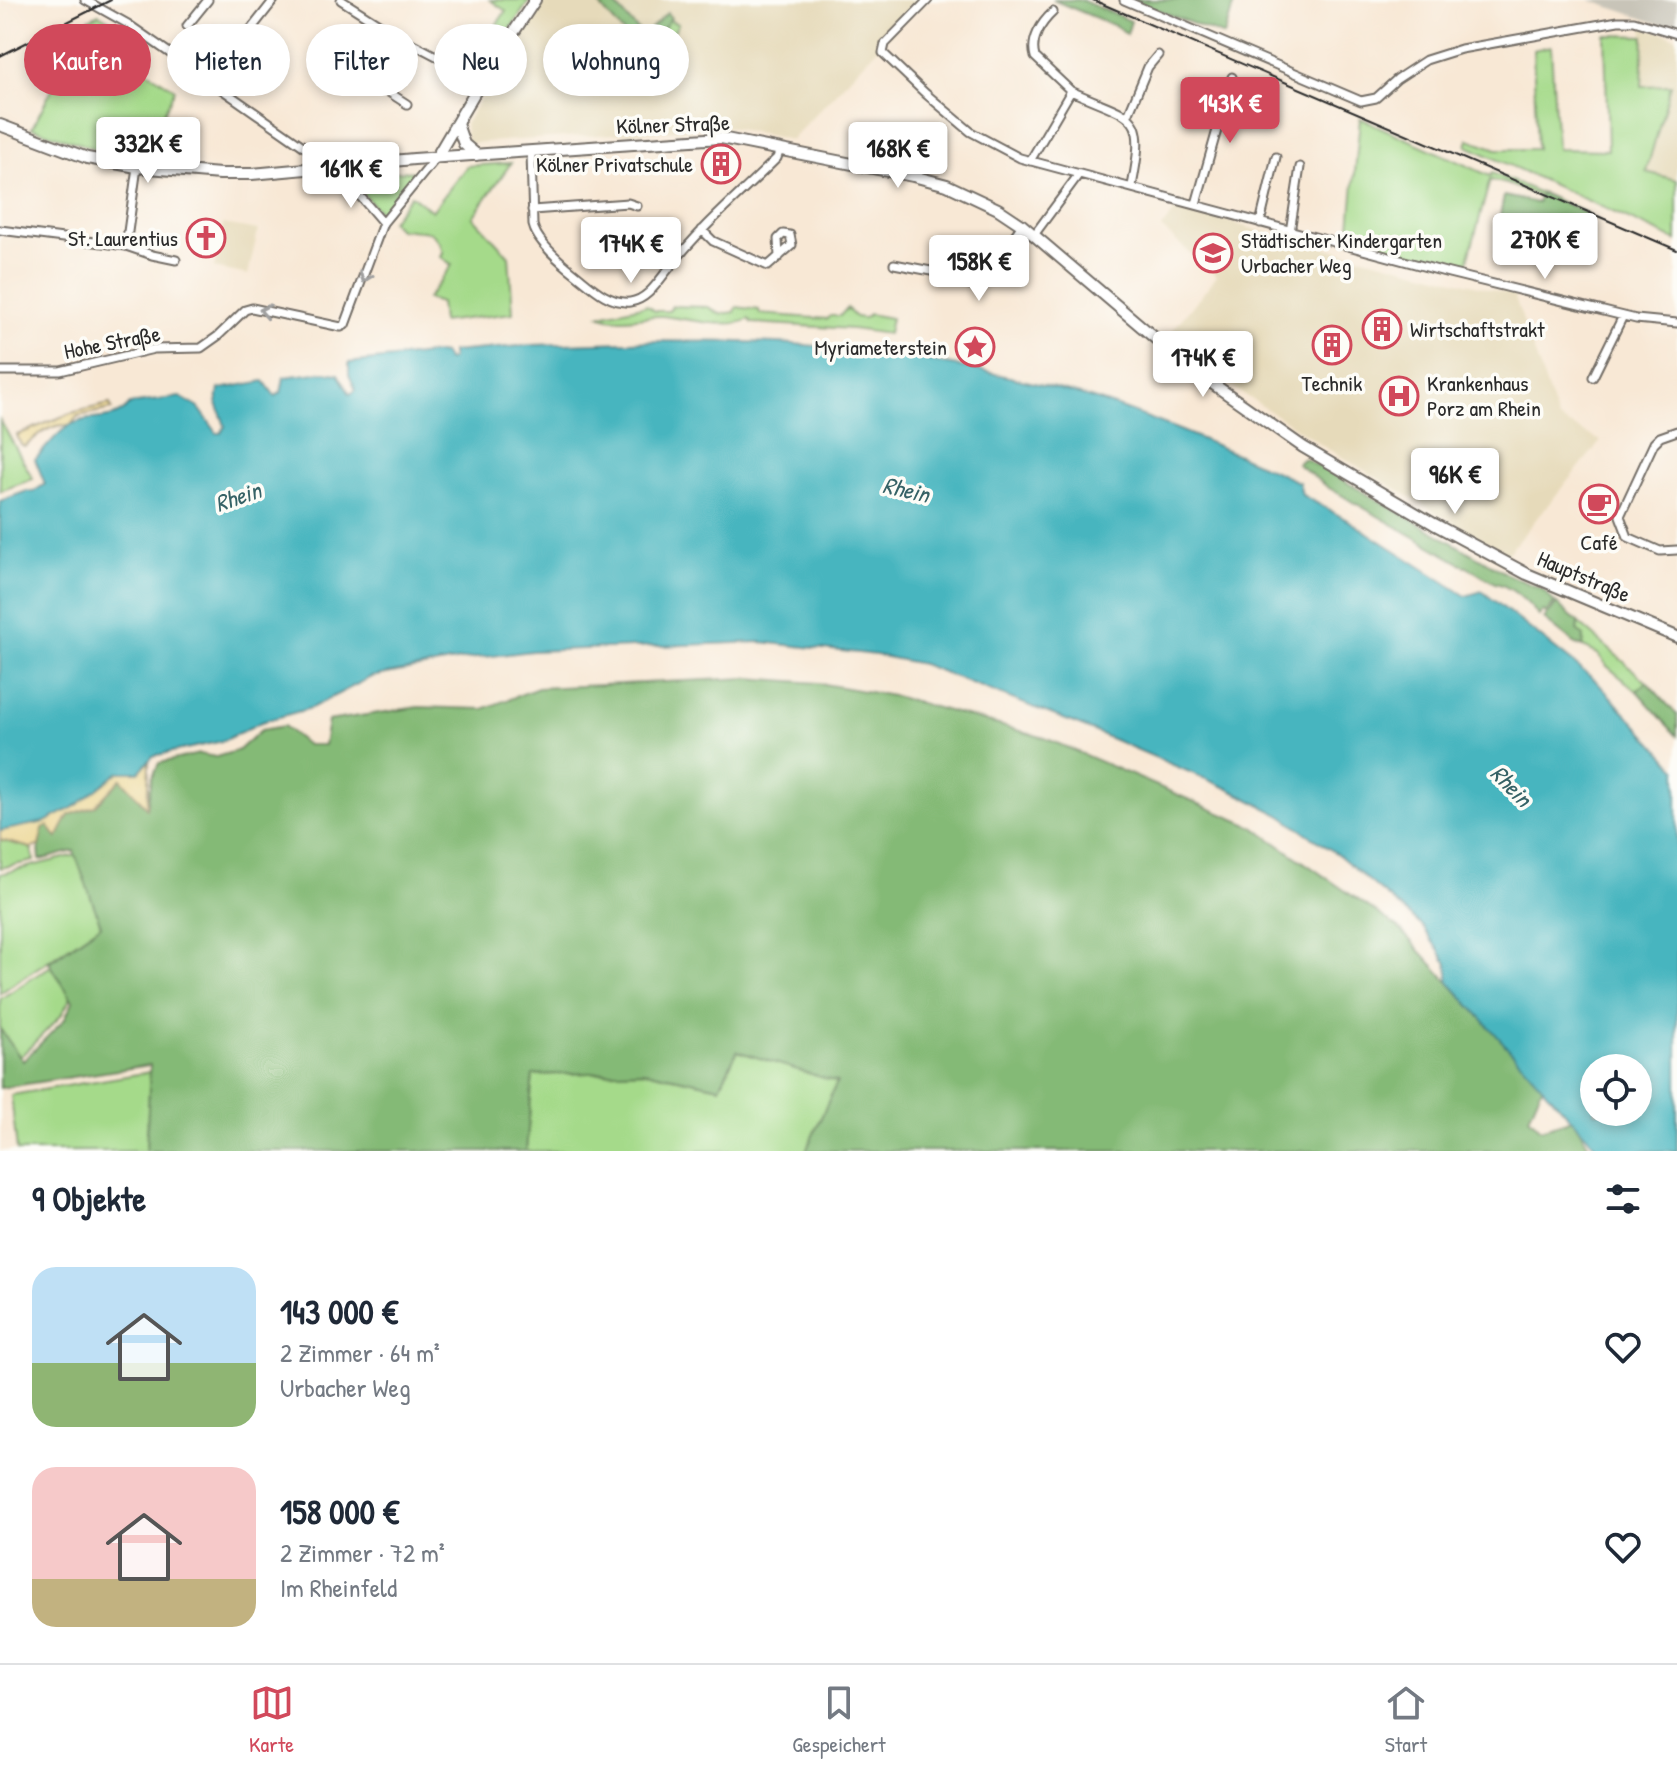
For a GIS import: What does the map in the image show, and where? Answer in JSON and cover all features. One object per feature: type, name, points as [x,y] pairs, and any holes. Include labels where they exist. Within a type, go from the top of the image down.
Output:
[{"type":"main road","points":[[519,24],[535,0]]},
{"type":"main road","points":[[436,158],[473,96]]},
{"type":"main road","points":[[457,124],[464,144],[477,155]]},
{"type":"main road","name":"Kölner Straße","points":[[0,125],[87,158],[137,167],[252,174],[721,138],[913,176],[947,185],[998,209],[1022,225],[1189,367],[1259,419],[1351,475]]},
{"type":"main road","name":"Hauptstraße","points":[[1351,475],[1527,574],[1677,637]]},
{"type":"street","points":[[189,24],[208,0]]},
{"type":"street","points":[[255,24],[274,0]]},
{"type":"street","points":[[341,0],[379,24]]},
{"type":"street","points":[[928,0],[882,50],[971,132],[1000,150],[1030,161],[1132,186],[1290,232],[1623,316],[1677,323]]},
{"type":"street","points":[[1124,0],[1361,101],[1376,98],[1397,79],[1426,60],[1461,49],[1618,21],[1634,21],[1677,34]]},
{"type":"street","points":[[89,1],[128,24],[316,155],[319,168]]},
{"type":"street","points":[[1053,12],[1036,37],[1035,57],[1071,91],[1128,115],[1139,135],[1132,186]]},
{"type":"street","points":[[1128,115],[1148,67],[1158,55]]},
{"type":"street","points":[[1196,204],[1232,77]]},
{"type":"street","points":[[1030,161],[1071,91]]},
{"type":"street","points":[[395,96],[407,104]]},
{"type":"street","points":[[531,152],[532,210],[536,235],[574,273],[607,298],[630,302],[642,298],[702,230],[777,158],[780,149]]},
{"type":"street","points":[[1260,223],[1276,157]]},
{"type":"street","name":"Hohe Straße","points":[[0,371],[60,371],[154,349],[201,348],[237,316],[252,308],[341,327],[349,322],[383,223],[436,158]]},
{"type":"street","points":[[126,246],[137,167]]},
{"type":"street","points":[[335,167],[383,223]]},
{"type":"street","points":[[1290,232],[1300,167]]},
{"type":"street","points":[[1034,235],[1079,174]]},
{"type":"street","points":[[532,210],[628,203],[637,206]]},
{"type":"street","points":[[894,264],[931,271],[978,287],[1022,225]]},
{"type":"street","points":[[0,230],[126,246],[176,260]]},
{"type":"street","points":[[702,230],[713,241],[768,266],[779,257]]},
{"type":"street","points":[[1593,377],[1623,316]]},
{"type":"street","points":[[1677,431],[1658,438],[1654,443],[1620,516],[1628,537],[1660,551],[1677,550]]},
{"type":"shaded area","points":[[540,0],[923,0],[791,140],[728,127],[471,143],[466,139],[465,124],[482,96],[527,96],[525,24]]},
{"type":"shaded area","points":[[1589,0],[1677,0],[1677,30],[1601,4]]},
{"type":"shaded area","points":[[1643,28],[1677,38],[1677,180],[1646,173],[1671,85],[1642,86]]},
{"type":"shaded area","name":"Krankenhaus Porz am Rhein","points":[[1179,206],[1256,230],[1514,295],[1558,419],[1601,441],[1507,554],[1328,449],[1239,391],[1167,337],[1217,276],[1161,228]]},
{"type":"shaded area","points":[[223,224],[258,230],[248,275],[214,268]]},
{"type":"green space","points":[[490,0],[530,0],[514,24],[497,24],[506,11]]},
{"type":"green space","points":[[595,0],[611,0],[632,24],[616,24]]},
{"type":"green space","points":[[1053,0],[1081,0],[1131,21],[1127,34],[1118,27]]},
{"type":"green space","points":[[1132,0],[1235,0],[1224,36]]},
{"type":"green space","points":[[667,13],[671,18],[667,24],[656,24]]},
{"type":"green space","points":[[99,14],[116,24],[86,24]]},
{"type":"green space","points":[[1605,35],[1644,36],[1642,86],[1671,85],[1646,172],[1677,180],[1677,241],[1467,146],[1469,139],[1497,149],[1537,149],[1533,50],[1551,46],[1557,149],[1608,150]]},
{"type":"green space","points":[[151,74],[167,84],[167,96],[172,96],[144,157],[106,152],[32,128],[48,96],[151,96]]},
{"type":"green space","points":[[1360,118],[1490,176],[1492,173],[1541,193],[1540,197],[1490,180],[1466,268],[1349,238]]},
{"type":"green space","points":[[511,163],[473,217],[509,256],[513,313],[442,322],[440,303],[427,299],[452,265],[441,257],[440,243],[431,232],[399,229],[391,221],[411,195],[432,211],[467,166]]},
{"type":"green space","points":[[407,171],[416,173],[385,213],[380,213],[351,176]]},
{"type":"green space","points":[[1541,193],[1586,213],[1587,217],[1571,220],[1555,257],[1557,237],[1499,221],[1504,196],[1537,203]]},
{"type":"green space","points":[[647,305],[655,311],[669,311],[672,306],[708,307],[720,314],[735,312],[737,307],[759,310],[760,314],[828,319],[830,316],[840,316],[847,308],[857,317],[865,318],[869,314],[891,318],[888,334],[752,323],[749,319],[719,323],[662,316],[622,319],[600,315]]},
{"type":"green space","points":[[0,420],[33,479],[0,491]]},
{"type":"green space","points":[[1304,458],[1511,576],[1542,589],[1555,603],[1539,616],[1508,588],[1329,488],[1297,464]]},
{"type":"green space","points":[[1557,604],[1578,622],[1577,631],[1584,636],[1583,647],[1544,619]]},
{"type":"green space","points":[[1578,622],[1647,682],[1637,691],[1607,666],[1598,654],[1583,647],[1584,636],[1577,632]]},
{"type":"green space","points":[[748,678],[818,683],[898,697],[1045,738],[1253,827],[1399,928],[1543,1085],[1529,1117],[1541,1129],[1573,1119],[1592,1151],[806,1151],[837,1082],[737,1051],[720,1087],[645,1071],[533,1075],[526,1151],[146,1151],[150,1065],[0,1088],[0,1029],[23,1061],[65,1019],[73,1001],[49,962],[101,925],[74,851],[40,860],[43,828],[49,826],[56,837],[69,815],[95,806],[121,779],[147,808],[152,778],[159,763],[199,754],[216,757],[239,750],[261,730],[284,726],[307,745],[324,745],[328,721],[418,707],[483,709],[538,688]]},
{"type":"green space","points":[[1647,682],[1677,715],[1677,736],[1637,691]]},
{"type":"green space","points":[[0,840],[31,848],[34,861],[0,868]]},
{"type":"green space","points":[[76,855],[101,925],[0,993],[0,874]]},
{"type":"green space","points":[[51,966],[71,997],[61,1016],[20,1057],[0,1029],[0,999]]},
{"type":"green space","points":[[737,1051],[837,1082],[806,1151],[526,1151],[533,1075],[645,1071],[720,1087]]},
{"type":"green space","points":[[150,1072],[146,1151],[17,1151],[11,1095]]},
{"type":"sand","points":[[110,404],[112,409],[78,416],[70,426],[51,428],[25,447],[17,435],[71,413]]},
{"type":"sand","points":[[150,743],[147,808],[121,779],[95,806],[69,815],[57,838],[48,826],[43,828],[39,846],[31,848],[0,840],[0,824]]},
{"type":"water","name":"Rhein","points":[[659,341],[793,344],[899,356],[1039,384],[1159,422],[1299,482],[1302,495],[1351,522],[1466,596],[1482,591],[1596,681],[1677,769],[1677,1151],[1600,1151],[1449,982],[1447,963],[1422,926],[1340,856],[1280,815],[1227,788],[1084,727],[922,664],[876,655],[761,642],[532,651],[460,660],[371,677],[311,708],[261,722],[223,741],[153,756],[139,772],[119,772],[76,806],[45,822],[0,831],[0,501],[27,491],[33,492],[45,484],[35,459],[58,434],[76,422],[116,415],[130,404],[180,397],[199,408],[217,433],[221,433],[225,426],[217,403],[219,389],[264,381],[275,396],[281,393],[284,377],[324,372],[338,374],[350,394],[356,390],[349,375],[349,363],[437,353],[444,354],[447,361],[452,359],[452,352],[531,345]]},
{"type":"tram line","points":[[0,56],[111,0]]},
{"type":"tram line","points":[[1093,0],[1677,250]]},
{"type":"place","name":"Kölner Privatschule","points":[[721,164]]},
{"type":"place","name":"St. Laurentius","points":[[206,238]]},
{"type":"place","name":"Städtischer Kindergarten Urbacher Weg","points":[[1213,253]]},
{"type":"place","name":"Wirtschaftstrakt","points":[[1382,329]]},
{"type":"place","name":"Technik","points":[[1332,345]]},
{"type":"place","name":"Myriameterstein","points":[[975,347]]},
{"type":"place","name":"Krankenhaus Porz am Rhein","points":[[1399,396]]},
{"type":"place","name":"Café","points":[[1599,504]]}]
